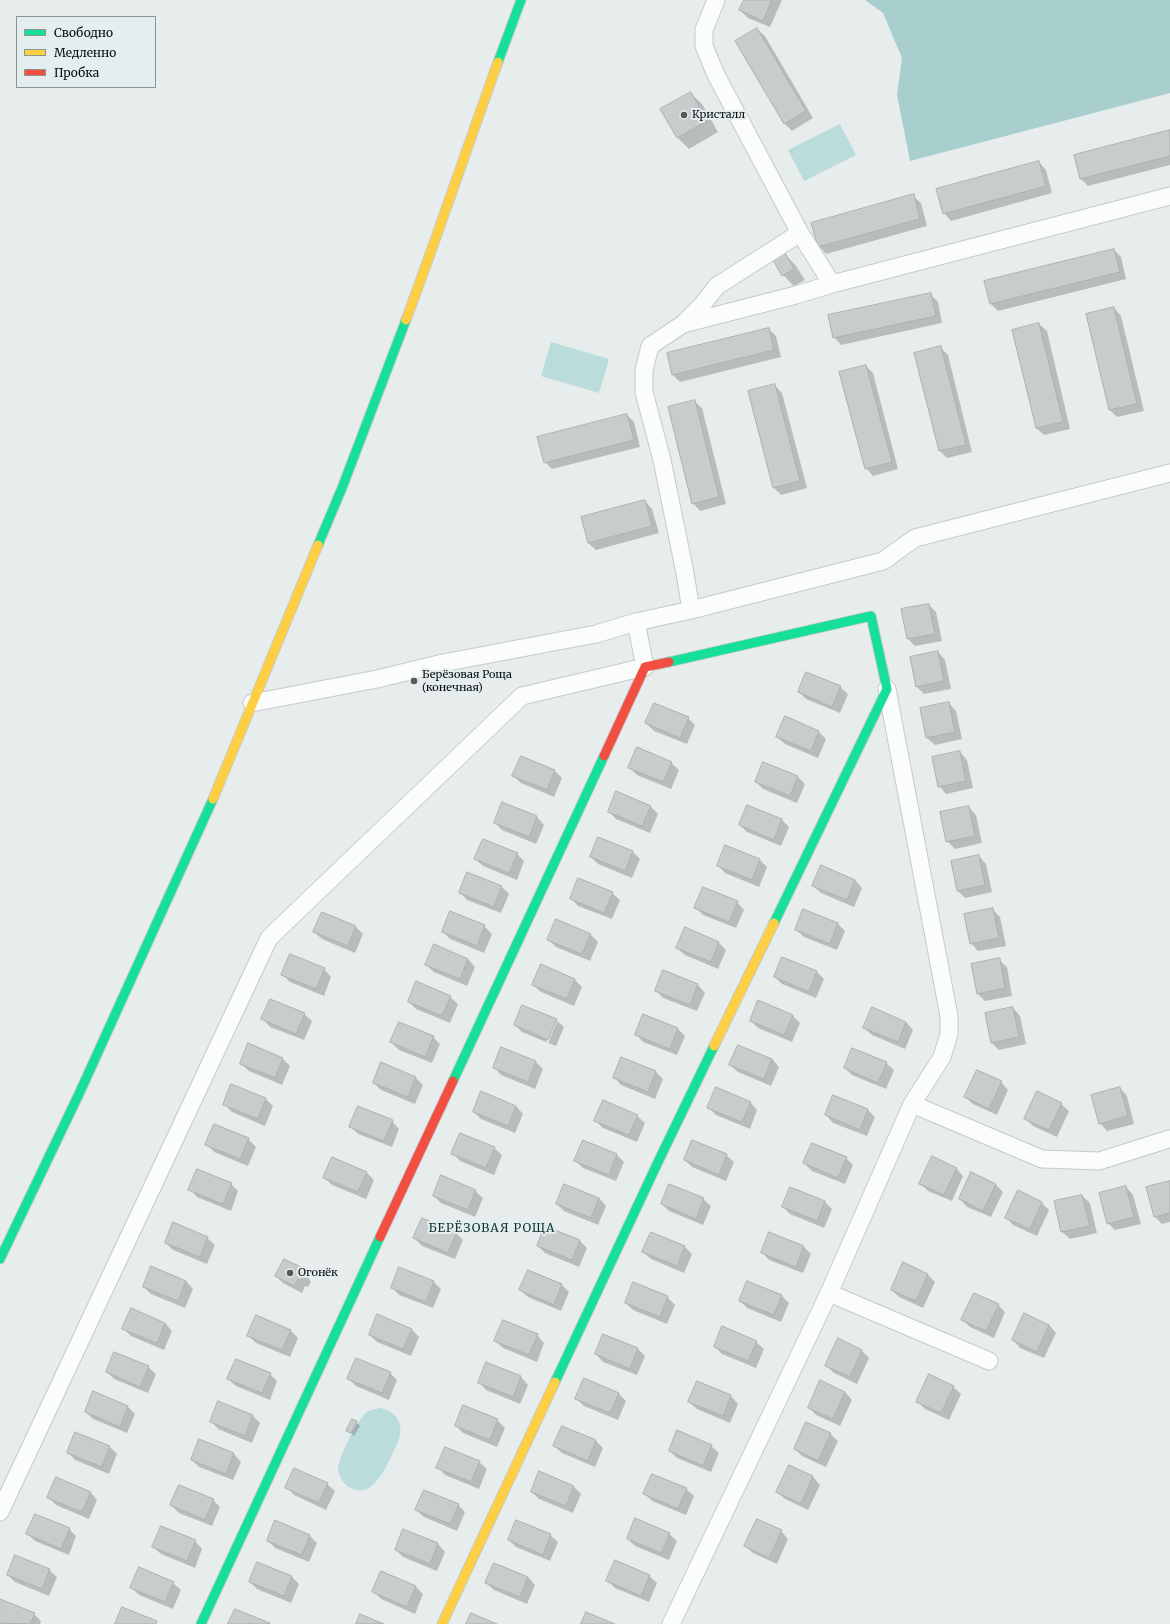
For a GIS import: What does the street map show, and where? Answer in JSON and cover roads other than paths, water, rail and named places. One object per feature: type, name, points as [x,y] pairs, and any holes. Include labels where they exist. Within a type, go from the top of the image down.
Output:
[{"type":"street","points":[[0,1259],[79,1094],[214,796],[342,488],[438,234],[448,202],[521,0]]},
{"type":"street","points":[[716,0],[704,30],[704,46],[716,76],[800,233],[832,284]]},
{"type":"street","points":[[683,324],[1170,196]]},
{"type":"street","points":[[691,610],[664,468],[644,392],[644,370],[650,346],[683,324],[702,305],[717,286],[800,233]]},
{"type":"street","points":[[252,703],[377,679],[443,663],[596,634],[636,622],[691,610],[883,561],[915,538],[1170,473]]},
{"type":"street","points":[[0,1512],[270,938],[522,696],[871,616],[887,688],[949,1026],[946,1045],[942,1057],[912,1104],[829,1293],[671,1624]]},
{"type":"street","points":[[201,1624],[645,667],[636,622]]},
{"type":"street","points":[[442,1624],[658,1162],[887,688]]},
{"type":"street","points":[[912,1104],[1042,1159],[1099,1161],[1168,1140]]},
{"type":"street","points":[[829,1293],[989,1361]]},
{"type":"place","name":"Кристалл","points":[[684,115]]},
{"type":"place","name":"Берёзовая Роща (конечная)","points":[[414,681]]},
{"type":"place","name":"Огонёк","points":[[290,1273]]},
{"type":"district","name":"БЕРЁЗОВАЯ РОЩА","points":[[492,1229]]}]
